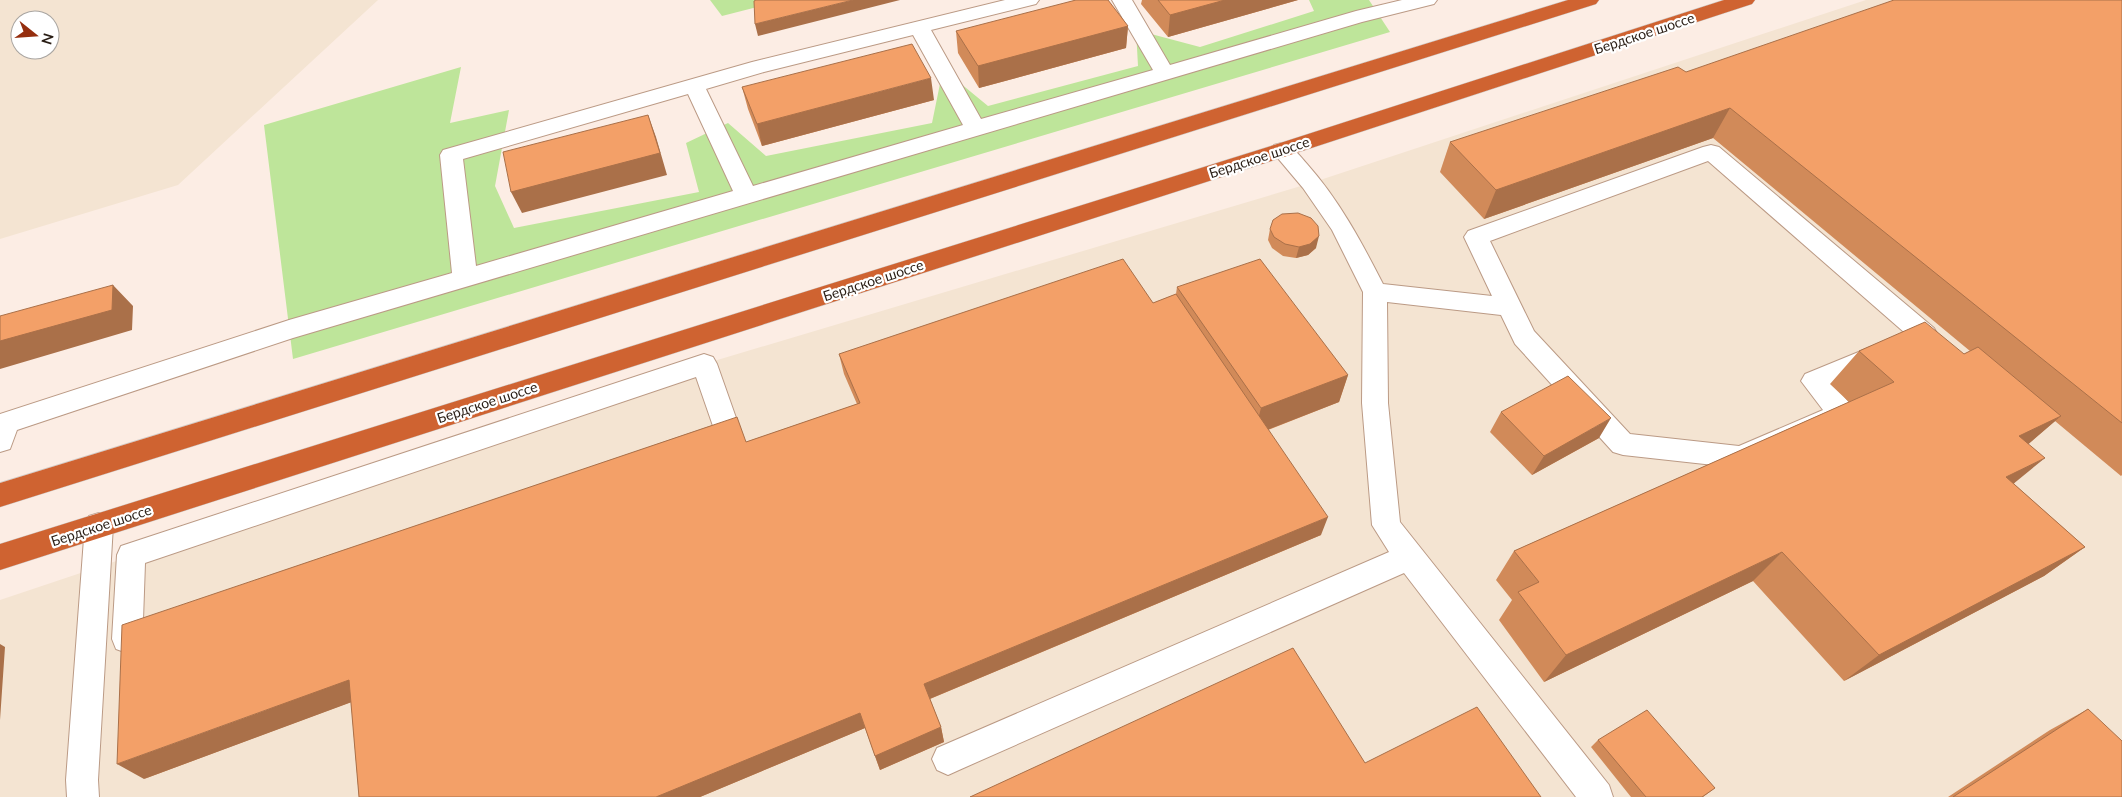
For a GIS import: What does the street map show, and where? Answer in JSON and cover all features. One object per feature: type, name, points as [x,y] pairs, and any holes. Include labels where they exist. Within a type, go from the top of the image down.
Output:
[{"type":"highway","points":[[0,496],[1589,0]]},
{"type":"highway","name":"Бердское шоссе","points":[[0,556],[1282,150],[1745,0]]},
{"type":"lane","points":[[465,278],[451,155],[694,85],[1029,0]]},
{"type":"lane","points":[[1122,0],[1166,73]]},
{"type":"lane","points":[[0,441],[6,422],[289,330],[1166,73],[1349,9],[1427,0]]},
{"type":"lane","points":[[919,27],[976,128]]},
{"type":"lane","points":[[694,85],[747,196]]},
{"type":"lane","points":[[1282,150],[1310,183],[1342,227],[1375,292],[1375,402],[1386,525],[1597,797]]},
{"type":"lane","points":[[1711,152],[1925,335],[1814,381],[1842,413],[1741,457],[1623,444],[1524,337],[1509,307],[1476,237],[1711,152]]},
{"type":"lane","points":[[1375,292],[1509,307]]},
{"type":"lane","points":[[623,359],[633,388]]},
{"type":"lane","points":[[704,364],[728,432],[127,639],[131,555],[633,388],[704,364]]},
{"type":"lane","points":[[83,797],[82,780],[99,525]]},
{"type":"lane","points":[[948,759],[1409,557]]},
{"type":"lane","points":[[94,606],[129,593]]},
{"type":"shaded area","points":[[0,0],[378,0],[178,185],[0,239]]},
{"type":"shaded area","points":[[1866,0],[2122,0],[2122,797],[0,797],[0,600],[704,364],[1311,183]]},
{"type":"green space","points":[[710,0],[784,0],[722,16]]},
{"type":"green space","points":[[1309,0],[1369,0],[1390,32],[293,359],[264,125],[461,67],[450,123],[509,110],[495,186],[514,228],[699,192],[686,143],[728,123],[766,156],[932,123],[943,69],[988,106],[1138,66],[1136,30],[1200,47],[1314,11]]},
{"type":"building","points":[[853,0],[755,24],[754,1]]},
{"type":"building","points":[[1076,0],[1108,0],[1128,26],[978,66],[956,31]]},
{"type":"building","points":[[1158,0],[1225,0],[1170,15]]},
{"type":"building","points":[[1894,0],[2122,0],[2122,423],[1730,108],[1496,190],[1450,142],[1678,67],[1686,72]]},
{"type":"building","points":[[912,44],[931,78],[757,124],[742,87]]},
{"type":"building","points":[[648,115],[660,153],[511,192],[503,152]]},
{"type":"building","points":[[1298,213],[1311,218],[1318,226],[1319,236],[1310,244],[1299,247],[1285,244],[1274,237],[1270,229],[1273,220],[1282,214]]},
{"type":"building","points":[[1123,259],[1153,303],[1176,294],[1328,517],[924,684],[941,727],[875,756],[860,713],[656,797],[359,797],[349,680],[117,764],[122,625],[737,417],[746,442],[860,403],[839,354]]},
{"type":"building","points":[[1260,259],[1348,375],[1261,408],[1177,287]]},
{"type":"building","points":[[113,285],[112,310],[0,341],[0,316]]},
{"type":"building","points":[[1925,322],[1964,354],[1978,347],[2061,416],[2019,436],[2045,458],[2006,477],[2085,547],[1879,655],[1782,552],[1566,655],[1518,592],[1539,582],[1514,551],[1894,382],[1859,351]]},
{"type":"building","points":[[1568,376],[1611,418],[1544,456],[1501,412]]},
{"type":"building","points":[[1293,648],[1365,763],[1477,707],[1541,797],[970,797]]},
{"type":"building","points":[[2088,709],[2122,741],[2122,797],[1953,797]]},
{"type":"building","points":[[1647,710],[1715,788],[1702,797],[1646,797],[1598,740]]}]
